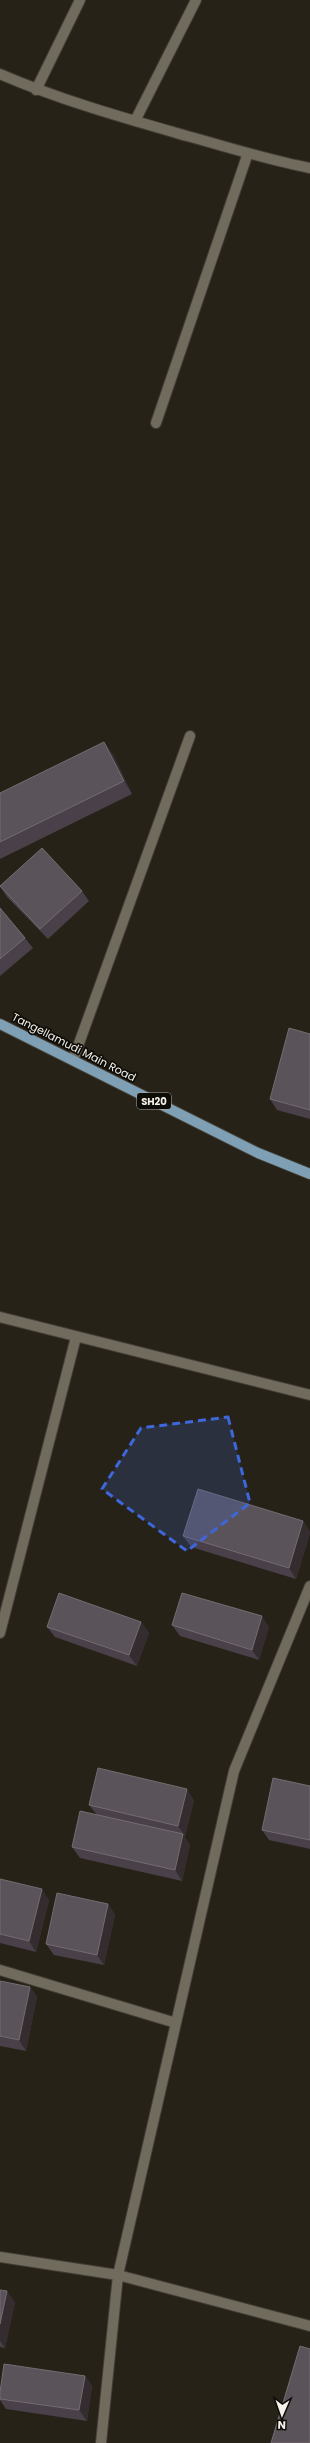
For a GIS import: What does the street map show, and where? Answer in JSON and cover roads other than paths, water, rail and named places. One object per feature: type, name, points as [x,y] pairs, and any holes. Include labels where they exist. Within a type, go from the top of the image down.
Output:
[{"type":"main road","name":"Tangellamudi Main Road","points":[[0,1024],[258,1153],[310,1174]]},
{"type":"street","points":[[36,90],[80,0]]},
{"type":"street","points":[[135,121],[196,0]]},
{"type":"street","points":[[0,74],[36,90],[135,121],[248,153],[310,168]]},
{"type":"street","points":[[156,423],[248,153]]},
{"type":"street","points":[[73,1060],[190,736]]},
{"type":"street","points":[[0,1317],[310,1395]]},
{"type":"street","points":[[0,1633],[76,1337]]},
{"type":"street","points":[[101,2443],[118,2275],[234,1771],[310,1586]]},
{"type":"street","points":[[0,1970],[176,2023]]},
{"type":"street","points":[[0,2257],[118,2275],[310,2326]]}]
